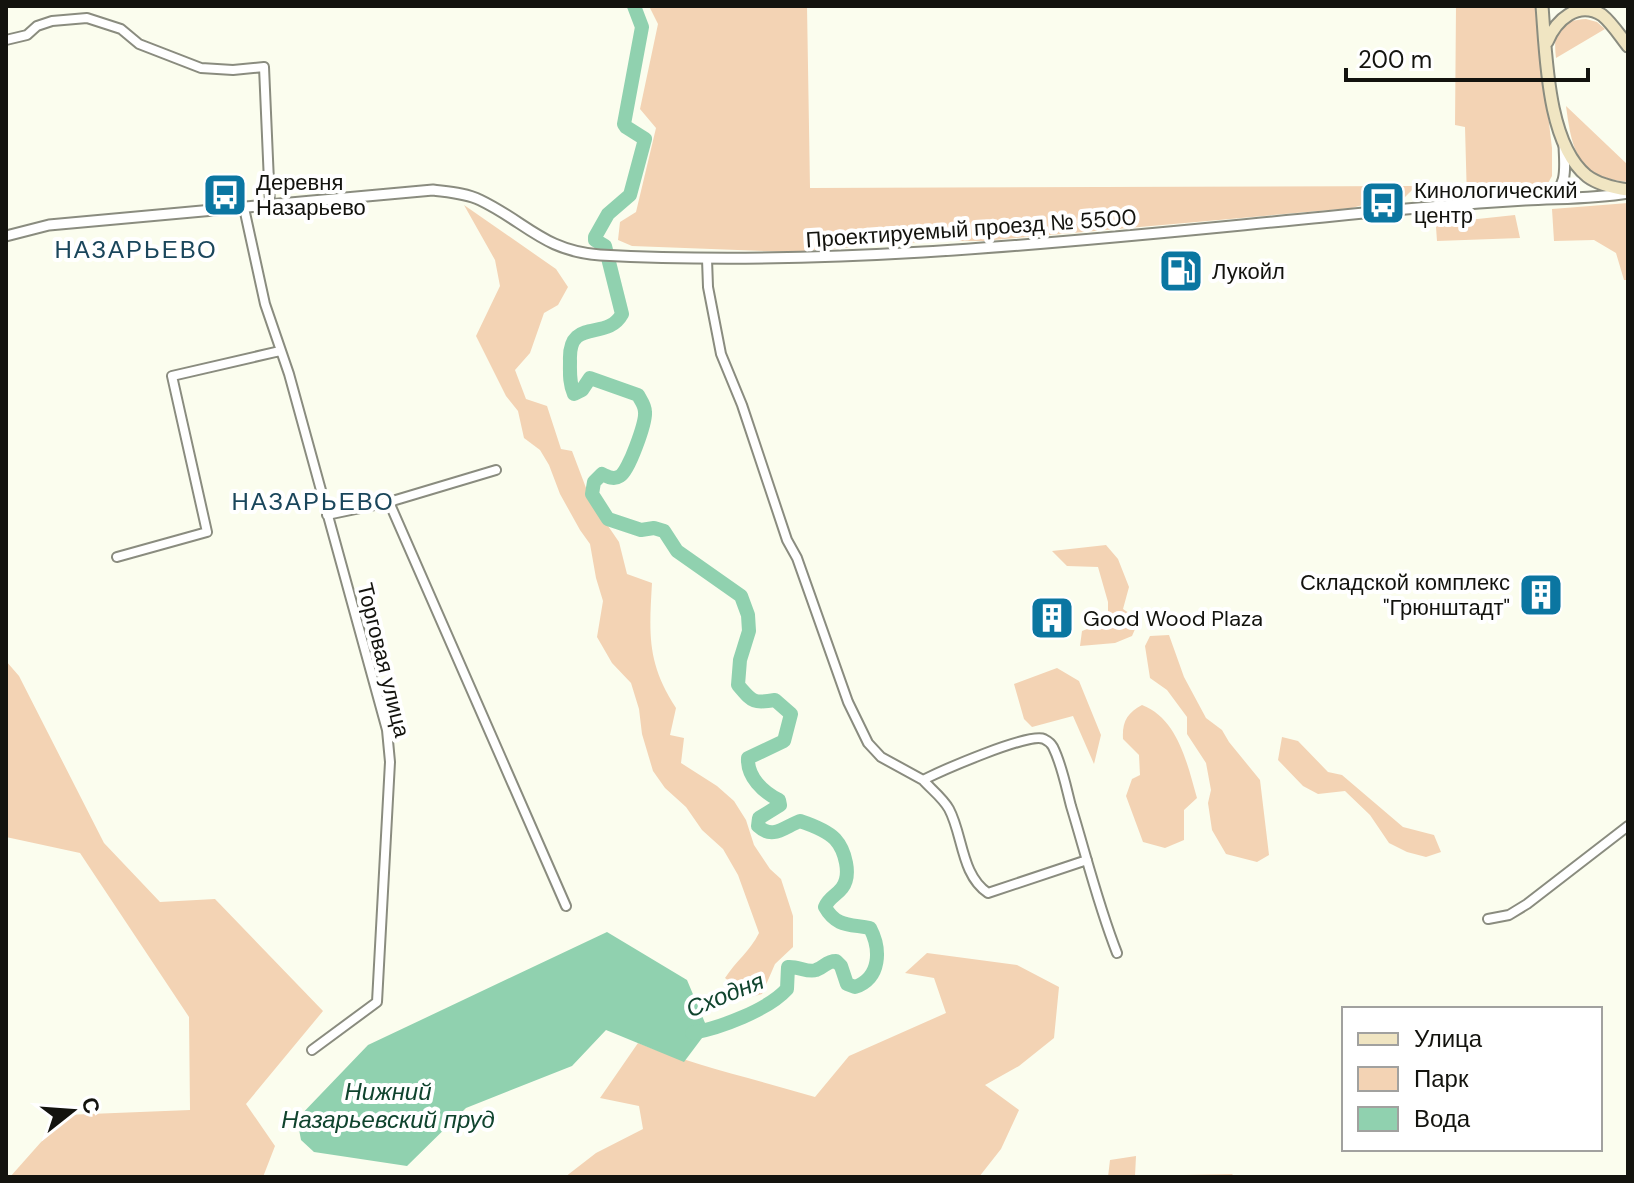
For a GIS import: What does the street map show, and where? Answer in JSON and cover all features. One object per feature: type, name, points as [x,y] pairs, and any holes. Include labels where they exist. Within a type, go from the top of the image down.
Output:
[{"type":"main road","points":[[1542,6],[1553,107],[1564,143],[1586,175],[1605,185],[1628,191]]},
{"type":"main road","points":[[1599,6],[1628,46]]},
{"type":"main road","points":[[1545,46],[1554,27],[1567,13],[1587,9],[1606,18]]},
{"type":"street","points":[[6,40],[27,35],[37,26],[52,21],[87,18],[121,29],[139,44],[201,68],[233,70],[264,67],[270,205]]},
{"type":"street","points":[[1541,199],[1556,194],[1563,183],[1564,143]]},
{"type":"street","name":"Проектируемый проезд № 5500","points":[[6,236],[49,225],[433,190],[479,199],[545,241],[566,250],[599,255],[707,259],[907,255],[1541,199],[1591,199],[1628,191]]},
{"type":"street","name":"Торговая улица","points":[[244,208],[265,304],[289,374],[387,730],[390,762],[377,1002],[312,1050]]},
{"type":"street","points":[[707,259],[708,287],[721,354],[848,702],[868,743],[881,757],[923,780],[948,808],[978,887],[988,893],[1087,860]]},
{"type":"street","points":[[117,557],[207,532],[172,376],[280,351]]},
{"type":"street","points":[[327,515],[389,502],[496,470]]},
{"type":"street","points":[[389,502],[566,906]]},
{"type":"street","points":[[923,780],[957,763],[1039,737],[1047,740],[1052,745],[1061,771],[1102,914],[1117,953]]},
{"type":"street","points":[[1488,919],[1509,915],[1527,904],[1628,826]]},
{"type":"green space","points":[[649,6],[807,6],[810,188],[1416,186],[1402,200],[1377,201],[1352,208],[983,241],[935,241],[790,252],[632,246],[618,240],[620,222],[636,212],[656,128],[640,109],[658,24]]},
{"type":"green space","points":[[1456,6],[1535,6],[1552,148],[1552,176],[1543,192],[1467,200],[1465,127],[1455,125]]},
{"type":"green space","points":[[1586,19],[1597,22],[1605,29],[1556,58],[1555,41],[1559,29],[1569,22]]},
{"type":"green space","points":[[1566,106],[1628,165],[1628,182],[1598,174],[1580,159],[1571,136]]},
{"type":"green space","points":[[1628,203],[1628,280],[1624,280],[1616,253],[1594,240],[1554,241],[1552,209]]},
{"type":"green space","points":[[464,205],[556,269],[568,287],[558,305],[544,313],[530,353],[515,370],[526,399],[547,406],[561,449],[572,451],[591,501],[619,542],[627,574],[652,583],[652,648],[660,677],[676,708],[670,735],[684,738],[681,763],[734,801],[746,820],[754,845],[781,879],[793,916],[793,947],[775,964],[762,994],[751,997],[725,978],[759,933],[738,875],[723,849],[702,830],[653,771],[631,683],[612,663],[597,637],[603,601],[590,544],[560,494],[540,450],[524,438],[518,411],[506,396],[476,336],[500,286],[495,260]]},
{"type":"green space","points":[[1515,215],[1520,238],[1437,241],[1436,227],[1440,223]]},
{"type":"green space","points":[[1106,545],[1118,559],[1129,587],[1123,609],[1139,620],[1132,636],[1115,643],[1080,646],[1082,631],[1108,621],[1108,602],[1098,567],[1067,566],[1052,551]]},
{"type":"green space","points":[[1169,635],[1184,677],[1206,718],[1222,730],[1260,780],[1269,855],[1257,862],[1226,854],[1212,830],[1208,803],[1211,790],[1206,763],[1187,734],[1187,717],[1167,690],[1150,678],[1145,646],[1150,636]]},
{"type":"green space","points":[[6,661],[19,676],[104,843],[160,902],[215,899],[323,1011],[246,1104],[275,1146],[263,1177],[10,1177],[65,1115],[190,1110],[189,1017],[80,853],[6,837]]},
{"type":"green space","points":[[1057,668],[1079,681],[1101,735],[1094,764],[1073,716],[1032,727],[1024,719],[1014,684]]},
{"type":"green space","points":[[1142,705],[1173,731],[1185,757],[1197,798],[1184,810],[1184,840],[1165,848],[1143,842],[1126,796],[1132,779],[1140,775],[1139,755],[1123,739],[1123,728],[1129,715]]},
{"type":"green space","points":[[1282,737],[1298,741],[1328,772],[1342,775],[1403,827],[1434,835],[1441,852],[1426,857],[1407,852],[1389,843],[1370,815],[1345,791],[1318,794],[1303,786],[1278,760]]},
{"type":"green space","points":[[927,953],[1017,965],[1059,987],[1054,1038],[1019,1066],[985,1085],[1019,1110],[1001,1149],[979,1177],[565,1177],[596,1153],[643,1129],[639,1106],[600,1098],[638,1043],[815,1097],[849,1056],[946,1013],[934,978],[905,973]]},
{"type":"green space","points":[[1136,1156],[1135,1176],[1232,1174],[1235,1177],[1108,1177],[1110,1160]]},
{"type":"water","name":"Нижний Назарьевский пруд","points":[[607,932],[687,980],[708,1030],[684,1062],[606,1030],[572,1066],[466,1108],[407,1166],[314,1152],[301,1140],[297,1119],[368,1045]]},
{"type":"waterway","name":"Сходня","points":[[634,6],[642,27],[624,124],[645,139],[630,195],[608,214],[595,237],[605,246],[622,314],[607,327],[575,339],[571,347],[570,373],[574,394],[582,390],[590,378],[638,395],[645,417],[624,472],[616,478],[602,474],[594,482],[592,494],[608,519],[641,530],[654,528],[664,531],[677,551],[741,596],[748,615],[749,631],[740,660],[738,685],[753,700],[775,700],[791,714],[784,741],[748,758],[753,778],[767,793],[779,800],[780,805],[759,818],[758,826],[774,832],[800,821],[823,830],[835,839],[844,856],[847,876],[842,888],[825,907],[839,921],[870,928],[877,954],[870,977],[855,987],[847,984],[836,961],[813,971],[788,967],[787,989],[779,997],[756,1011],[692,1033]]},
{"type":"place","name":"Деревня Назарьево","points":[[225,195]]},
{"type":"place","name":"Кинологический центр","points":[[1383,203]]},
{"type":"place","name":"Лукойл","points":[[1181,271]]},
{"type":"place","name":"Складской комплекс \"Грюнштадт\"","points":[[1541,595]]},
{"type":"place","name":"Good Wood Plaza","points":[[1052,618]]},
{"type":"district","name":"НАЗАРЬЕВО","points":[[136,250]]},
{"type":"district","name":"НАЗАРЬЕВО","points":[[313,502]]}]
